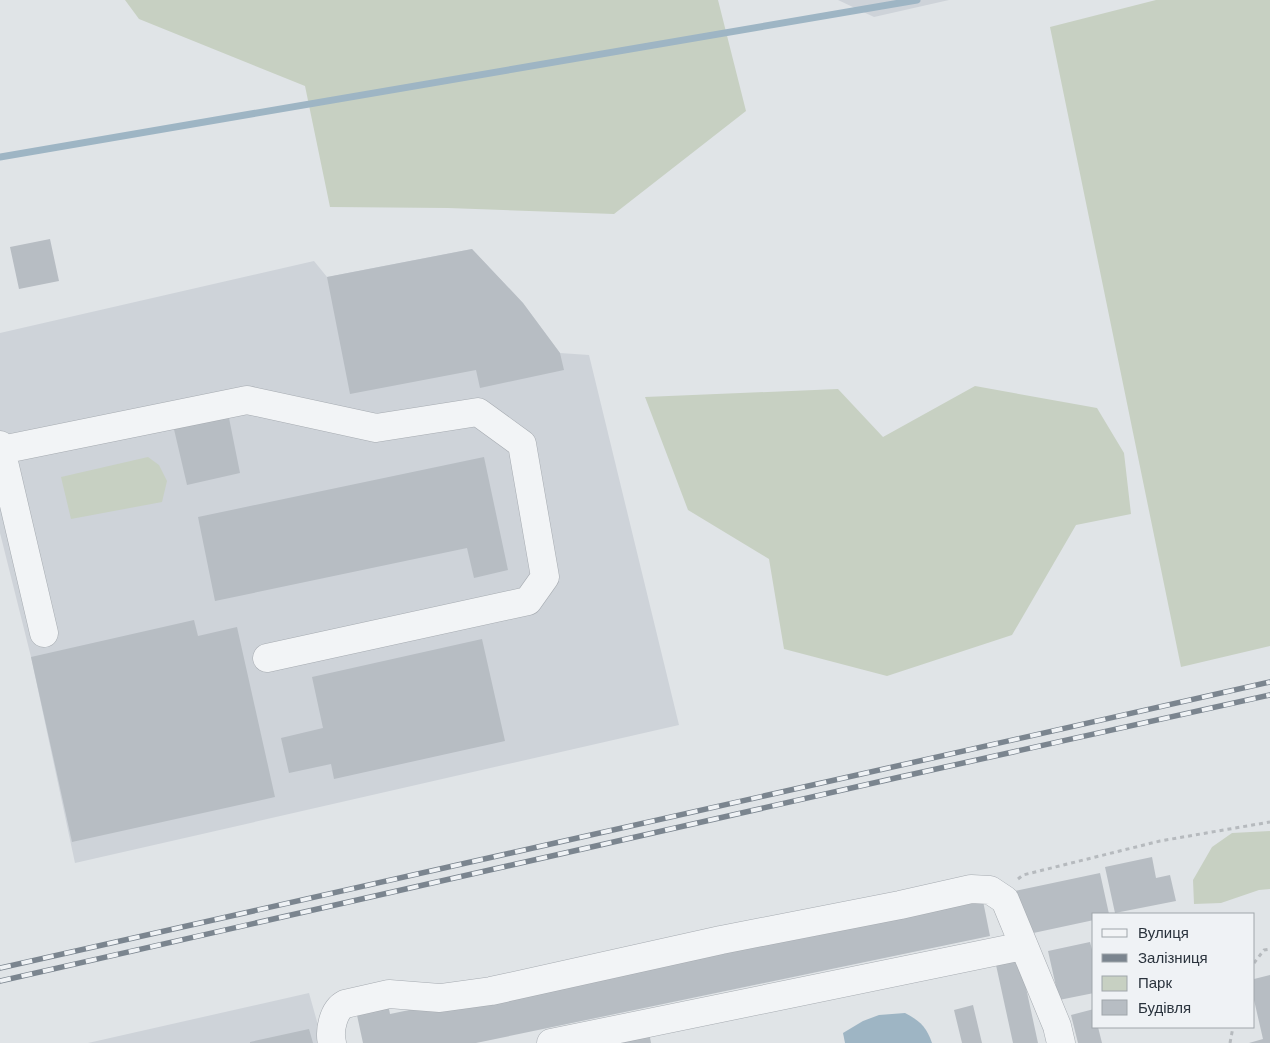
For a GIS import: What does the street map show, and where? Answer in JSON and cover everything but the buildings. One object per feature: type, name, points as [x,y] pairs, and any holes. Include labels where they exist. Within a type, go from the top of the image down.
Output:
[{"type":"lane","points":[[44,633],[1,448],[247,400],[376,428],[478,412],[522,444],[545,577],[528,602],[267,658]]},
{"type":"lane","points":[[332,1043],[330,1036],[336,1013],[345,1004],[389,994],[440,998],[491,990],[712,942],[900,906],[971,889],[990,890],[1005,900],[1057,1026],[1061,1043]]},
{"type":"lane","points":[[551,1043],[1023,946]]},
{"type":"path","points":[[999,896],[1023,875],[1160,841],[1270,822]]},
{"type":"path","points":[[1255,962],[1264,950],[1270,949]]},
{"type":"path","points":[[1230,1043],[1232,1028]]},
{"type":"shaded area","points":[[838,0],[949,0],[874,17]]},
{"type":"shaded area","points":[[472,249],[523,303],[560,353],[589,355],[679,725],[75,863],[31,657],[0,533],[0,333],[314,261],[327,277]]},
{"type":"shaded area","points":[[309,993],[323,1043],[88,1043]]},
{"type":"green space","points":[[125,0],[718,0],[746,111],[614,214],[448,208],[330,207],[305,86],[139,19]]},
{"type":"green space","points":[[1156,0],[1270,0],[1270,646],[1181,667],[1050,27]]},
{"type":"green space","points":[[975,386],[1097,408],[1124,453],[1131,514],[1076,525],[1012,635],[887,676],[784,649],[769,559],[688,510],[645,397],[838,389],[883,437]]},
{"type":"green space","points":[[148,457],[159,465],[167,481],[162,502],[71,519],[61,477]]},
{"type":"green space","points":[[1270,831],[1270,889],[1259,890],[1221,903],[1194,904],[1193,880],[1212,847],[1232,833]]},
{"type":"water","points":[[905,1013],[922,1025],[932,1043],[845,1043],[843,1033],[863,1021],[879,1015]]},
{"type":"waterway","points":[[0,157],[917,0]]},
{"type":"railway","points":[[0,968],[1270,682]]},
{"type":"railway","points":[[0,981],[1270,695]]}]
